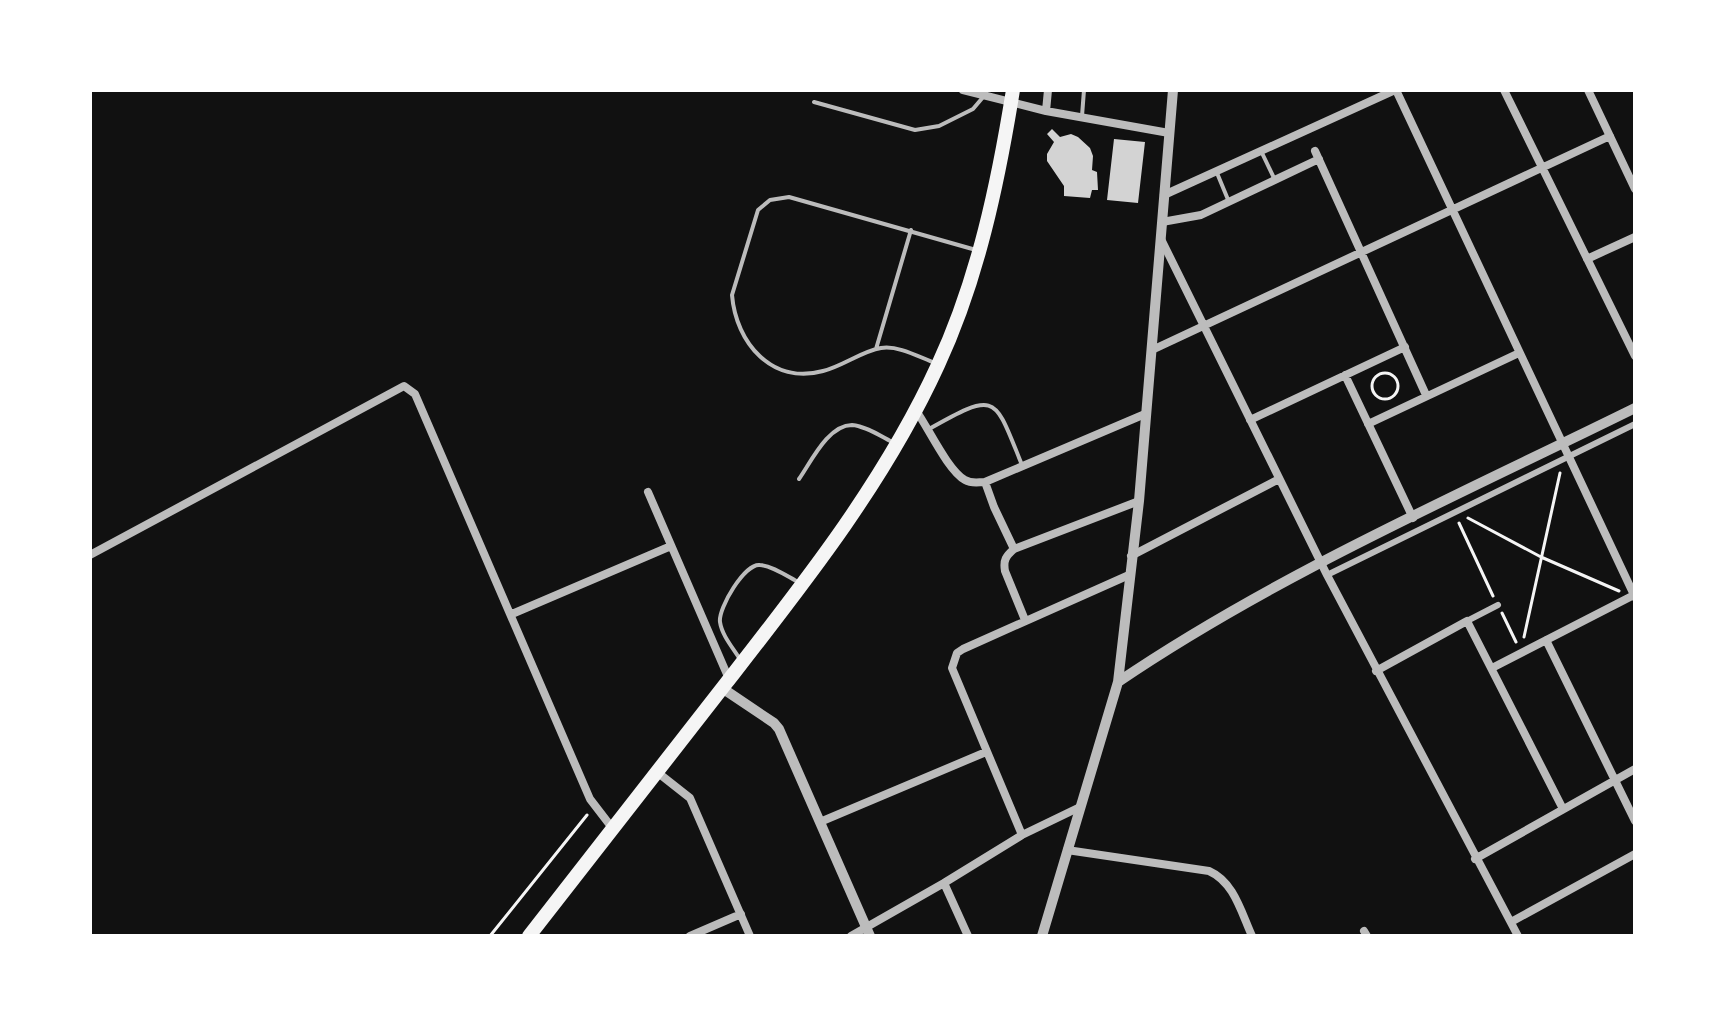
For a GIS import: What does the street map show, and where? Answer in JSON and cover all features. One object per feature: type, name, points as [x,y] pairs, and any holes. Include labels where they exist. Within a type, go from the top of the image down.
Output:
[{"type":"highway","points":[[529,936],[802,584],[859,505],[896,444],[939,364],[959,314],[994,190],[1012,97]]},
{"type":"street","points":[[963,90],[984,96],[1012,97],[1046,111],[1169,133]]},
{"type":"street","points":[[1046,111],[1048,90]]},
{"type":"street","points":[[1042,936],[1118,682],[1139,501],[1173,90]]},
{"type":"street","points":[[1164,195],[1396,90],[1634,596],[1492,668]]},
{"type":"street","points":[[1504,90],[1635,356]]},
{"type":"street","points":[[1588,90],[1635,189]]},
{"type":"street","points":[[1152,350],[1610,136]]},
{"type":"street","points":[[1162,222],[1193,218],[1275,180],[1317,155],[1426,395]]},
{"type":"street","points":[[1587,259],[1635,237]]},
{"type":"street","points":[[1160,238],[1376,671],[1518,936]]},
{"type":"street","points":[[1250,420],[1405,347]]},
{"type":"street","points":[[1368,424],[1519,353]]},
{"type":"street","points":[[1345,375],[1413,518]]},
{"type":"street","points":[[90,555],[404,386],[415,394],[594,805],[613,829]]},
{"type":"street","points":[[1118,682],[1210,624],[1321,563],[1635,408]]},
{"type":"street","points":[[915,409],[954,470],[964,480],[973,483],[985,482],[1145,414]]},
{"type":"street","points":[[1327,575],[1635,424]]},
{"type":"street","points":[[1131,556],[1279,479]]},
{"type":"street","points":[[985,482],[1014,549]]},
{"type":"street","points":[[648,492],[726,683],[774,723],[868,932]]},
{"type":"street","points":[[1025,620],[1004,564],[1006,556],[1014,549],[1139,501]]},
{"type":"street","points":[[512,614],[671,546]]},
{"type":"street","points":[[1022,835],[952,668],[957,653],[1129,575]]},
{"type":"street","points":[[1376,671],[1498,605]]},
{"type":"street","points":[[1467,621],[1563,809]]},
{"type":"street","points":[[1546,640],[1635,821]]},
{"type":"street","points":[[820,822],[986,752]]},
{"type":"street","points":[[1475,859],[1635,769]]},
{"type":"street","points":[[657,772],[690,798],[750,936]]},
{"type":"street","points":[[851,936],[868,932],[1022,835],[1080,807]]},
{"type":"street","points":[[1067,850],[1219,875],[1229,886],[1252,936]]},
{"type":"street","points":[[1511,922],[1635,854]]},
{"type":"street","points":[[944,883],[968,936]]},
{"type":"street","points":[[690,936],[741,914]]},
{"type":"lane","points":[[1082,118],[1084,90]]},
{"type":"lane","points":[[814,102],[915,130],[939,126],[962,115],[979,106],[984,96]]},
{"type":"lane","points":[[1261,151],[1275,180]]},
{"type":"lane","points":[[1216,171],[1229,202]]},
{"type":"lane","points":[[939,364],[891,348],[876,349],[821,372],[787,373],[761,360],[742,332],[733,310],[732,295],[758,210],[770,200],[789,197],[978,251]]},
{"type":"lane","points":[[876,349],[911,230]]},
{"type":"lane","points":[[929,429],[963,410],[986,404],[1003,417],[1022,465]]},
{"type":"lane","points":[[799,479],[830,436],[844,427],[859,427],[896,444]]},
{"type":"lane","points":[[742,663],[722,630],[720,615],[744,572],[752,565],[761,565],[802,584]]},
{"type":"path","points":[[1383,373],[1394,377],[1398,389],[1386,400],[1378,398],[1371,386],[1373,380],[1383,373]]},
{"type":"path","points":[[1521,653],[1563,461],[1567,456]]},
{"type":"path","points":[[1453,512],[1541,557],[1634,596]]},
{"type":"path","points":[[1453,512],[1521,653]]},
{"type":"path","points":[[490,936],[594,805]]},
{"type":"building","points":[[1052,129],[1060,137],[1071,134],[1078,137],[1090,148],[1098,190],[1092,190],[1090,198],[1064,196],[1064,186],[1047,161],[1047,154],[1054,142],[1047,134]]},
{"type":"building","points":[[1114,139],[1145,142],[1138,203],[1107,200]]}]
